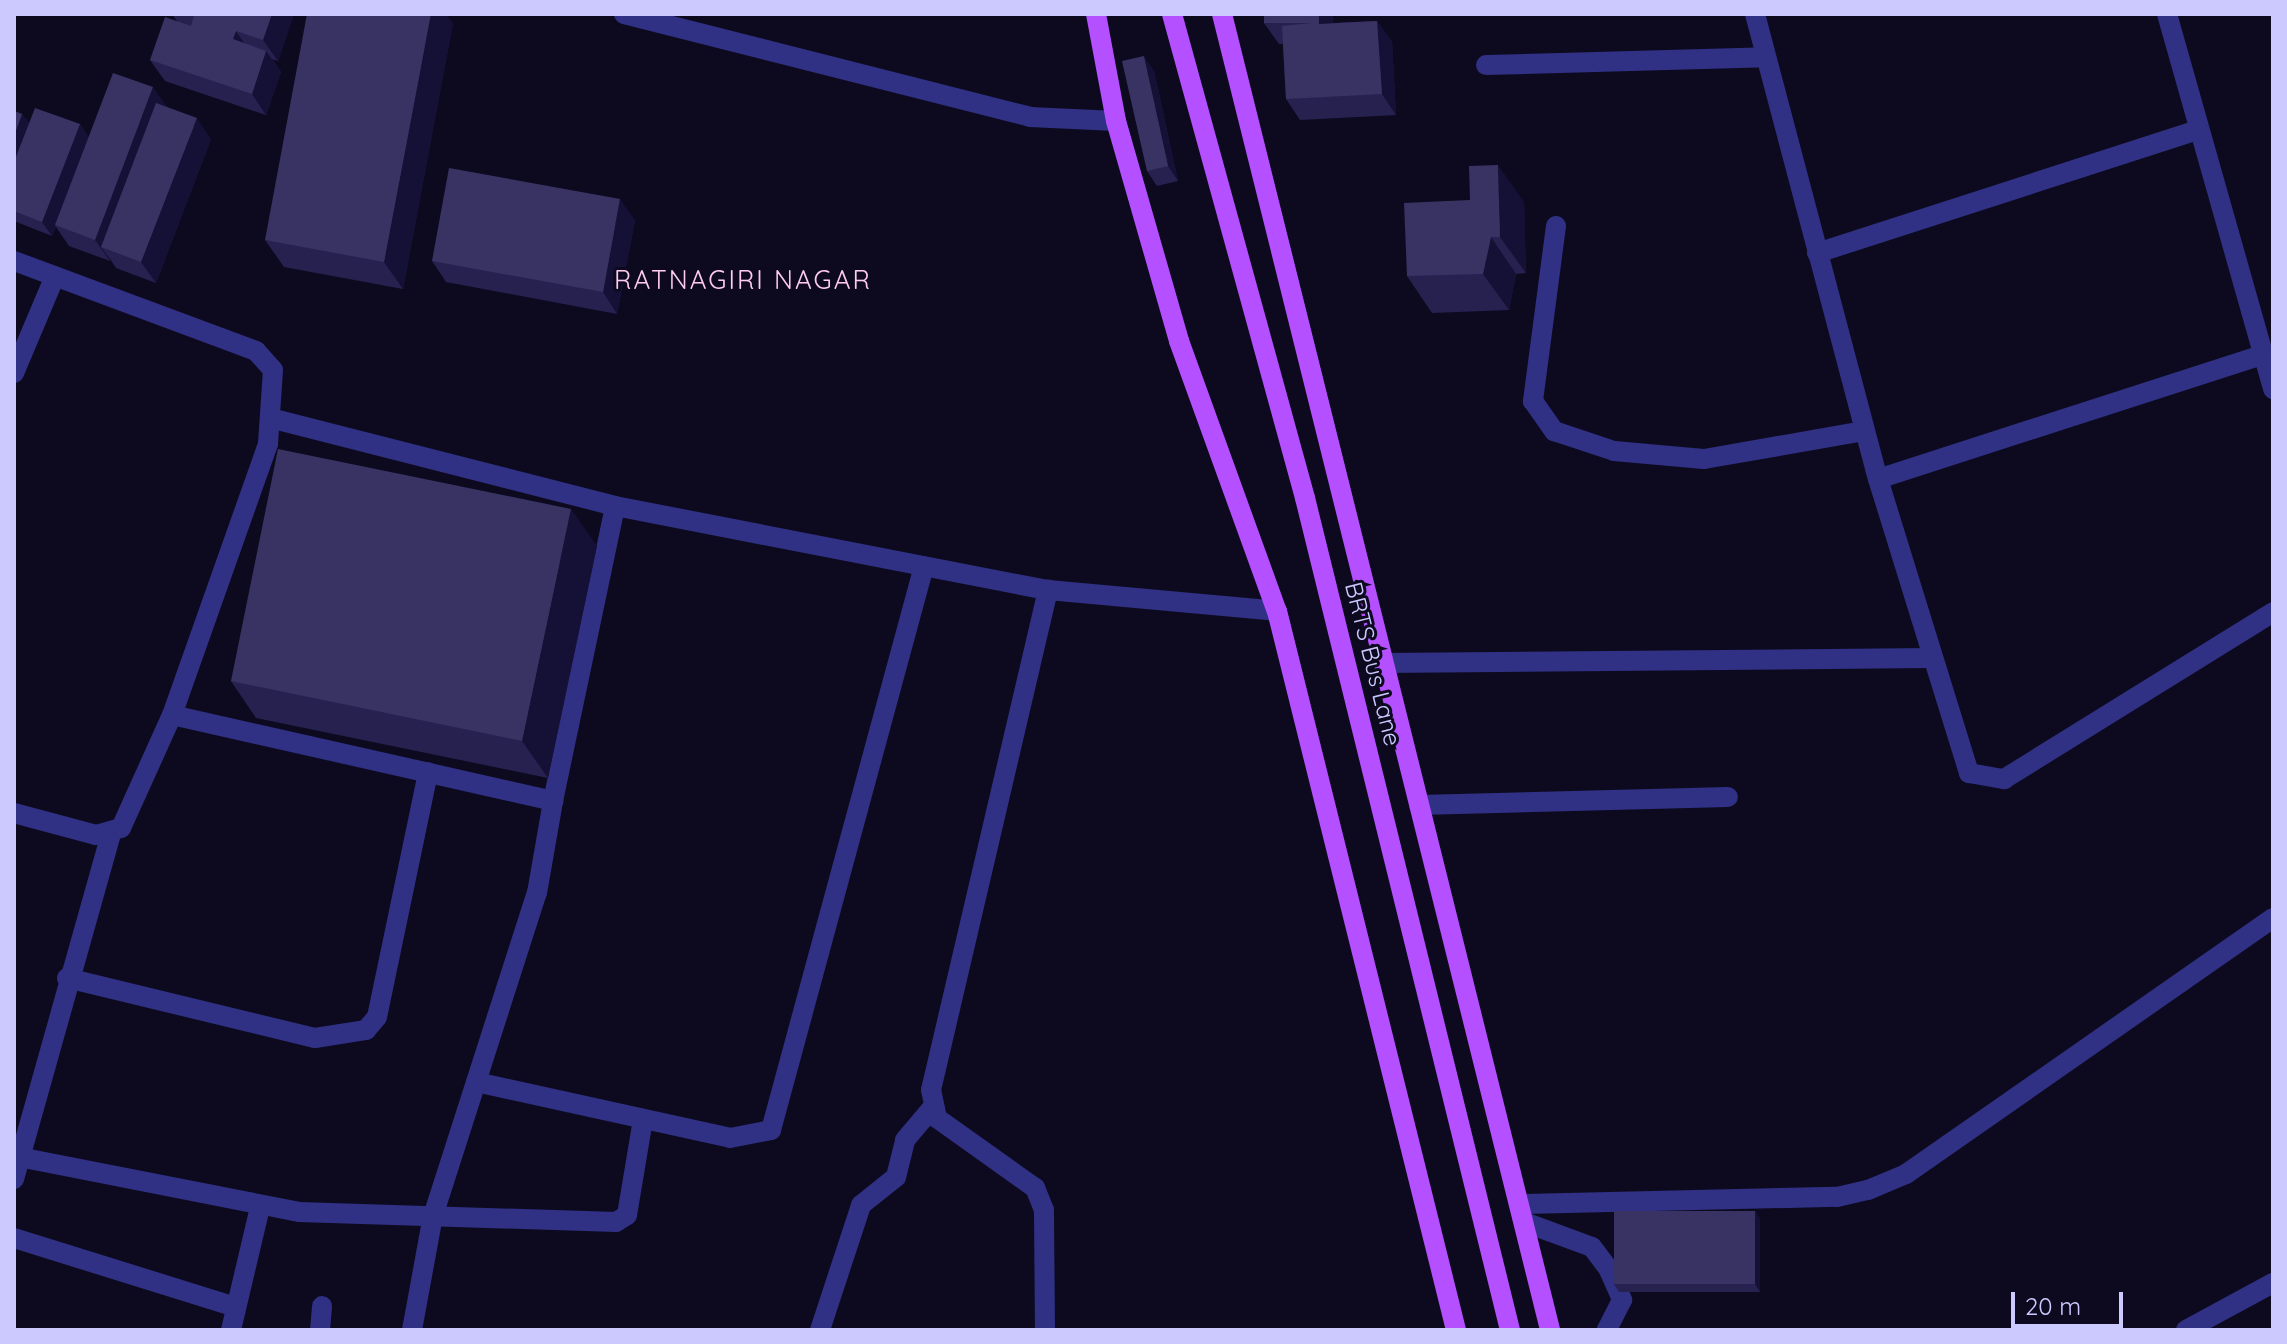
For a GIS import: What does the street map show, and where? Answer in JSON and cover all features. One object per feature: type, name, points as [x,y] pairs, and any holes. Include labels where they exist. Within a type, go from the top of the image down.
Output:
[{"type":"main road","points":[[1096,14],[1116,121],[1179,341],[1277,611],[1456,1330]]},
{"type":"main road","name":"BRTS Bus Lane","points":[[1172,14],[1305,498],[1510,1330]]},
{"type":"main road","points":[[1222,14],[1550,1330]]},
{"type":"street","points":[[624,14],[1030,117],[1116,121]]},
{"type":"street","points":[[1755,14],[1878,479],[1963,763],[1977,779],[2004,779],[2273,612]]},
{"type":"street","points":[[2167,14],[2273,389]]},
{"type":"street","points":[[1486,65],[1766,57]]},
{"type":"street","points":[[1817,253],[2198,130]]},
{"type":"street","points":[[1556,226],[1533,401],[1554,431],[1614,451],[1704,459],[1865,431]]},
{"type":"street","points":[[14,261],[256,351],[276,380],[274,419],[172,715],[129,818],[111,833],[67,978],[24,1094],[14,1179]]},
{"type":"street","points":[[14,373],[55,276]]},
{"type":"street","points":[[1878,479],[2264,354]]},
{"type":"street","points":[[274,419],[615,506],[1048,590],[1277,611]]},
{"type":"street","points":[[412,1330],[433,1216],[537,893],[553,801],[615,506]]},
{"type":"street","points":[[476,1082],[749,1139],[780,1117],[924,566]]},
{"type":"street","points":[[820,1330],[861,1205],[896,1177],[905,1140],[932,1108],[1048,590]]},
{"type":"street","points":[[1383,663],[1931,658]]},
{"type":"street","points":[[172,715],[553,801]]},
{"type":"street","points":[[67,978],[315,1038],[366,1030],[377,1017],[428,772]]},
{"type":"street","points":[[1419,805],[1728,797]]},
{"type":"street","points":[[14,813],[79,833],[111,833]]},
{"type":"street","points":[[1522,1213],[1837,1197],[1868,1190],[1906,1174],[2273,918]]},
{"type":"street","points":[[932,1108],[949,1128],[1035,1188],[1044,1210],[1045,1330]]},
{"type":"street","points":[[19,1157],[260,1207],[616,1222],[627,1215],[643,1119]]},
{"type":"street","points":[[231,1330],[260,1207]]},
{"type":"street","points":[[1522,1213],[1592,1247],[1608,1268],[1622,1300],[1607,1330]]},
{"type":"street","points":[[14,1238],[236,1307]]},
{"type":"street","points":[[2186,1330],[2273,1283]]},
{"type":"street","points":[[320,1330],[322,1306]]},
{"type":"building","points":[[189,14],[272,14],[263,40],[236,31],[233,39],[266,51],[252,94],[150,60],[165,17],[191,26],[194,16]]},
{"type":"building","points":[[307,14],[431,14],[384,262],[265,240]]},
{"type":"building","points":[[1264,14],[1319,14],[1319,24],[1377,21],[1382,94],[1286,99],[1282,26],[1312,23],[1264,23]]},
{"type":"building","points":[[1144,56],[1168,166],[1147,171],[1122,61]]},
{"type":"building","points":[[113,73],[153,87],[95,240],[55,225]]},
{"type":"building","points":[[156,103],[197,118],[141,262],[101,247]]},
{"type":"building","points":[[35,108],[80,124],[42,222],[14,211],[14,162]]},
{"type":"building","points":[[14,111],[22,114],[14,136]]},
{"type":"building","points":[[1498,165],[1500,237],[1491,237],[1483,274],[1407,276],[1404,203],[1470,200],[1469,166]]},
{"type":"building","points":[[449,168],[620,199],[603,292],[432,261]]},
{"type":"building","points":[[278,449],[571,509],[522,741],[231,681]]},
{"type":"building","points":[[1614,1211],[1755,1211],[1755,1284],[1614,1284]]},
{"type":"district","name":"RATNAGIRI NAGAR","points":[[743,280]]}]
